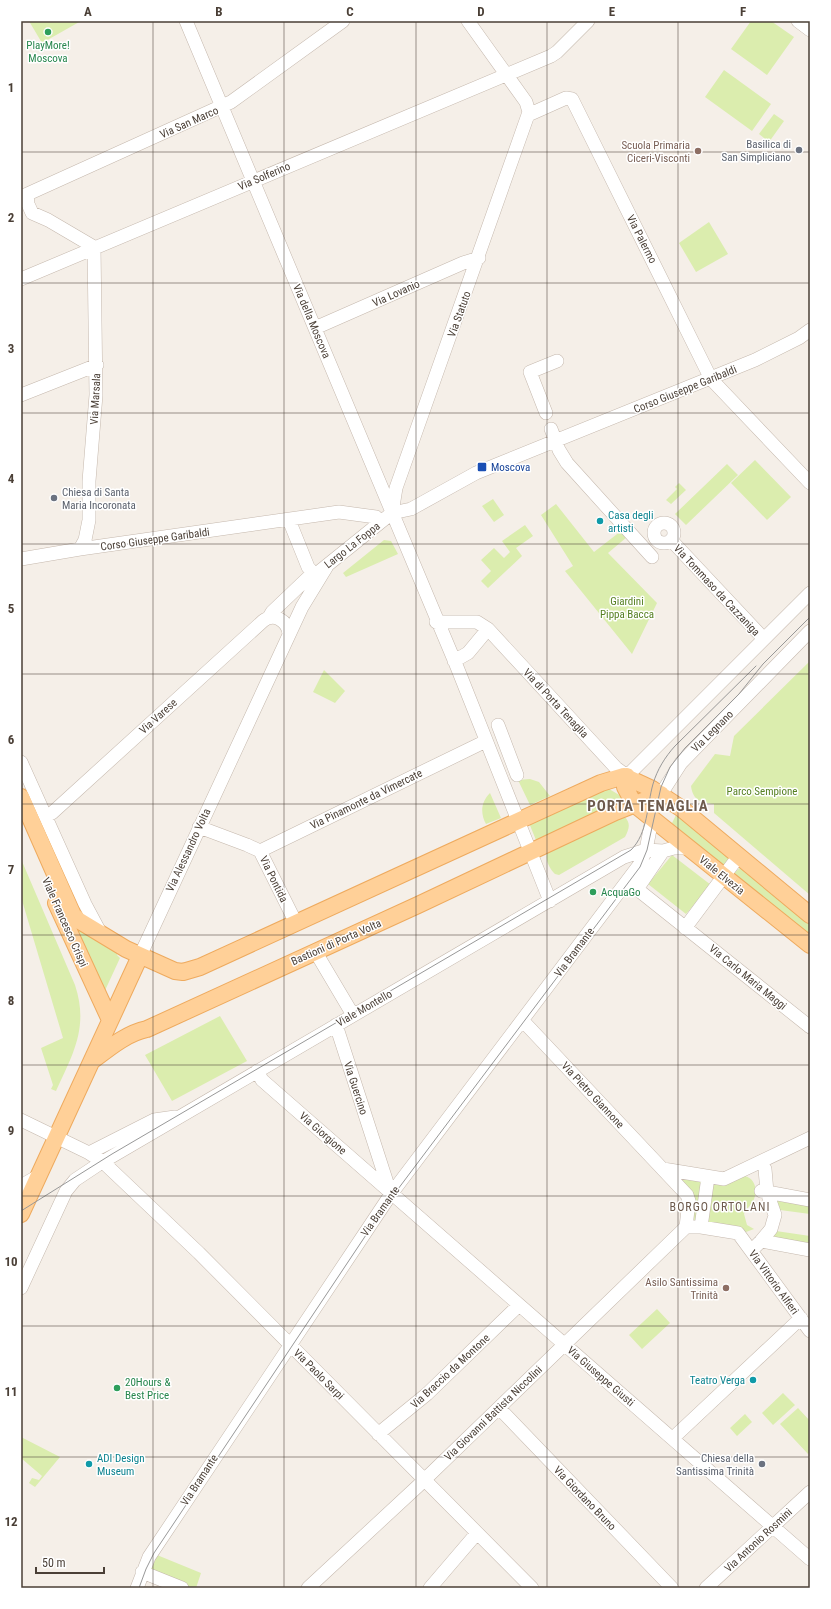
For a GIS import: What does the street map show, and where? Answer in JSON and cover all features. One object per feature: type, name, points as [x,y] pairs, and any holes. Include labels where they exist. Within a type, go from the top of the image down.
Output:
[{"type":"main road","points":[[140,956],[168,969],[183,972],[200,967],[601,783],[620,776],[627,776],[661,794],[682,809],[810,915]]},
{"type":"main road","points":[[627,776],[625,787],[634,804]]},
{"type":"main road","name":"Bastioni di Porta Volta","points":[[92,1061],[108,1048],[140,1030],[148,1029],[634,804],[661,794]]},
{"type":"main road","name":"Via Legnano","points":[[652,819],[661,794]]},
{"type":"main road","name":"Viale Francesco Crispi","points":[[21,797],[70,910],[78,920],[140,956]]},
{"type":"main road","name":"Viale Elvezia","points":[[634,804],[723,877],[810,945]]},
{"type":"main road","name":"Viale Francesco Crispi","points":[[21,825],[110,1020]]},
{"type":"main road","name":"Via Alessandro Volta","points":[[21,1214],[140,956]]},
{"type":"main road","points":[[110,1020],[131,1029],[140,1030]]},
{"type":"street","name":"Via della Moscova","points":[[186,21],[392,513],[436,622],[454,661],[550,901]]},
{"type":"street","name":"Via San Marco","points":[[24,196],[223,107],[343,21]]},
{"type":"street","points":[[468,21],[526,102],[529,107],[528,115]]},
{"type":"street","name":"Via Solferino","points":[[21,279],[550,56],[557,52],[588,21]]},
{"type":"street","points":[[798,21],[810,30]]},
{"type":"street","name":"Via Palermo","points":[[528,115],[566,98],[572,99],[712,379],[810,483]]},
{"type":"street","name":"Via Statuto","points":[[392,513],[396,488],[479,258],[528,115]]},
{"type":"street","points":[[24,196],[32,213],[48,220],[94,247]]},
{"type":"street","name":"Via Marsala","points":[[80,549],[85,540],[89,520],[97,365],[94,247]]},
{"type":"street","name":"Via Lovanio","points":[[315,328],[463,263],[479,258]]},
{"type":"street","name":"Corso Giuseppe Garibaldi","points":[[392,513],[411,510],[476,473],[553,435],[712,379],[800,338],[810,330]]},
{"type":"street","points":[[546,413],[530,372],[557,361]]},
{"type":"street","points":[[21,395],[97,365]]},
{"type":"street","points":[[553,435],[567,463],[652,557]]},
{"type":"street","name":"Largo La Foppa","points":[[376,517],[339,512],[289,520],[308,567],[313,573],[318,572],[326,566],[392,513]]},
{"type":"street","name":"Corso Giuseppe Garibaldi","points":[[21,559],[80,549],[289,520]]},
{"type":"street","name":"Via Tommaso da Cazzaniga","points":[[670,540],[764,639]]},
{"type":"street","name":"Via Alessandro Volta","points":[[140,956],[289,634],[308,595],[326,566]]},
{"type":"street","name":"Via Varese","points":[[46,816],[52,813],[258,625],[269,618],[272,612],[313,573]]},
{"type":"street","points":[[627,776],[810,593]]},
{"type":"street","points":[[269,618],[282,620],[287,625],[289,634]]},
{"type":"street","points":[[436,622],[477,622],[488,628],[468,653],[454,661]]},
{"type":"street","name":"Via di Porta Tenaglia","points":[[488,628],[616,768],[627,776]]},
{"type":"street","name":"Via Legnano","points":[[661,794],[681,763],[810,631]]},
{"type":"street","points":[[498,725],[517,775]]},
{"type":"street","name":"Via Pinamonte da Vimercate","points":[[260,851],[486,741]]},
{"type":"street","points":[[21,762],[85,904],[101,934]]},
{"type":"street","name":"Via Legnano","points":[[646,850],[652,819]]},
{"type":"street","name":"Via Pontida","points":[[199,827],[247,844],[260,851],[296,923]]},
{"type":"street","points":[[646,850],[663,852],[674,848],[688,848]]},
{"type":"street","name":"Viale Montello","points":[[21,1288],[66,1191],[75,1180],[257,1071],[624,857],[646,850]]},
{"type":"street","name":"Via Bramante","points":[[138,1588],[142,1572],[149,1557],[289,1344],[391,1194],[640,864],[646,850]]},
{"type":"street","name":"Via Carlo Maria Maggi","points":[[663,852],[637,889],[810,1027]]},
{"type":"street","points":[[686,928],[738,856]]},
{"type":"street","points":[[315,951],[353,1015]]},
{"type":"street","name":"Via Pietro Giannone","points":[[523,1021],[689,1198],[686,1227]]},
{"type":"street","name":"Via Guercino","points":[[336,1025],[391,1194]]},
{"type":"street","name":"Via Giorgione","points":[[257,1071],[262,1080],[360,1165],[391,1194]]},
{"type":"street","name":"Viale Montello","points":[[89,1153],[154,1120],[179,1117]]},
{"type":"street","name":"Via Paolo Sarpi","points":[[21,1120],[89,1153],[103,1162],[199,1253],[477,1533],[527,1586]]},
{"type":"street","points":[[663,1169],[724,1179],[810,1138]]},
{"type":"street","points":[[360,1165],[371,1162],[377,1151]]},
{"type":"street","points":[[765,1169],[764,1192],[775,1215],[772,1228],[758,1244],[810,1250]]},
{"type":"street","points":[[21,1186],[40,1174]]},
{"type":"street","points":[[686,1227],[701,1227],[708,1177]]},
{"type":"street","points":[[764,1192],[810,1200]]},
{"type":"street","name":"Via Giuseppe Giusti","points":[[391,1194],[673,1438],[810,1559]]},
{"type":"street","name":"Via Giovanni Battista Niccolini","points":[[308,1588],[424,1480],[686,1227]]},
{"type":"street","name":"Via Vittorio Alfieri","points":[[701,1227],[738,1233],[810,1331]]},
{"type":"street","name":"Via Braccio da Montone","points":[[378,1434],[427,1394],[519,1305]]},
{"type":"street","points":[[673,1438],[801,1318]]},
{"type":"street","name":"Via Giordano Bruno","points":[[499,1408],[672,1588]]},
{"type":"street","name":"Via Antonio Rosmini","points":[[706,1588],[810,1492]]},
{"type":"street","points":[[430,1588],[477,1533]]},
{"type":"street","points":[[142,1572],[182,1588]]},
{"type":"green space","name":"PlayMore! Moscova","points":[[29,21],[81,21],[42,43]]},
{"type":"green space","points":[[751,21],[771,21],[794,37],[767,75],[731,49]]},
{"type":"green space","points":[[724,70],[771,104],[752,131],[705,97]]},
{"type":"green space","points":[[774,114],[784,121],[769,142],[759,134]]},
{"type":"green space","points":[[709,222],[728,254],[696,272],[679,243]]},
{"type":"green space","points":[[755,460],[791,497],[767,520],[731,483]]},
{"type":"green space","points":[[727,464],[738,475],[686,525],[675,514]]},
{"type":"green space","points":[[679,483],[686,490],[671,504],[666,500],[677,489],[675,487]]},
{"type":"green space","points":[[493,499],[504,515],[494,522],[482,506]]},
{"type":"green space","name":"Giardini Pippa Bacca","points":[[556,504],[594,552],[621,531],[627,537],[608,553],[657,603],[632,654],[565,571],[573,566],[541,515]]},
{"type":"green space","points":[[525,525],[533,536],[516,548],[522,556],[488,588],[481,581],[491,571],[481,560],[494,548],[504,558],[510,552],[502,541]]},
{"type":"green space","points":[[384,540],[391,541],[398,554],[346,577],[343,573]]},
{"type":"green space","name":"Parco Sempione","points":[[810,661],[810,895],[714,813],[714,804],[698,800],[692,791],[691,786],[715,754],[730,756],[734,736]]},
{"type":"green space","points":[[324,670],[345,691],[335,703],[313,692]]},
{"type":"green space","points":[[530,779],[539,782],[550,796],[530,805],[518,780]]},
{"type":"green space","points":[[604,786],[621,796],[623,801],[538,845],[529,823]]},
{"type":"green space","points":[[490,793],[501,818],[486,824],[482,808],[487,796]]},
{"type":"green space","points":[[676,815],[729,858],[724,867],[672,823]]},
{"type":"green space","points":[[619,817],[625,817],[629,824],[625,837],[559,875],[553,872],[547,861],[548,852]]},
{"type":"green space","points":[[672,855],[711,885],[686,914],[648,884]]},
{"type":"green space","points":[[21,859],[75,985],[79,1000],[80,1027],[77,1040],[56,1091],[51,1089],[53,1085],[41,1048],[63,1038],[21,897]]},
{"type":"green space","points":[[741,867],[810,922],[810,936],[733,874]]},
{"type":"green space","points":[[74,928],[79,928],[118,951],[117,955],[120,958],[102,997]]},
{"type":"green space","points":[[220,1016],[247,1061],[172,1101],[145,1055]]},
{"type":"green space","points":[[669,1173],[703,1179],[698,1221],[693,1224],[691,1198]]},
{"type":"green space","points":[[745,1176],[752,1180],[756,1191],[752,1203],[744,1214],[747,1225],[754,1229],[746,1232],[705,1223],[710,1183]]},
{"type":"green space","points":[[772,1197],[810,1203],[810,1214],[780,1210]]},
{"type":"green space","points":[[776,1231],[810,1236],[810,1246],[767,1238]]},
{"type":"green space","points":[[657,1309],[670,1323],[642,1349],[629,1335]]},
{"type":"green space","points":[[783,1393],[795,1405],[773,1425],[762,1413]]},
{"type":"green space","points":[[798,1408],[810,1421],[810,1452],[808,1454],[780,1424]]},
{"type":"green space","points":[[745,1414],[752,1422],[737,1436],[730,1428]]},
{"type":"green space","points":[[21,1437],[60,1457],[35,1487],[29,1483],[32,1478],[39,1480],[42,1476],[21,1458]]},
{"type":"green space","points":[[157,1555],[201,1573],[196,1588],[191,1588],[150,1572]]},
{"type":"tram line","points":[[139,1588],[154,1553],[386,1205],[640,867],[647,850],[661,787],[670,767],[685,748],[739,694],[763,664],[810,617]]},
{"type":"tram line","points":[[21,1211],[112,1154],[631,850],[637,843],[644,827],[653,784],[665,759],[675,746],[756,666]]},
{"type":"place","name":"PlayMore! Moscova","points":[[48,32]]},
{"type":"place","name":"Basilica di San Simpliciano","points":[[799,150]]},
{"type":"place","name":"Scuola Primaria Ciceri-Visconti","points":[[698,151]]},
{"type":"place","name":"Moscova","points":[[482,467]]},
{"type":"place","name":"Chiesa di Santa Maria Incoronata","points":[[54,498]]},
{"type":"place","name":"Casa degli artisti","points":[[600,521]]},
{"type":"place","name":"AcquaGo","points":[[593,892]]},
{"type":"place","name":"Asilo Santissima Trinità","points":[[726,1288]]},
{"type":"place","name":"Teatro Verga","points":[[753,1380]]},
{"type":"place","name":"20Hours & Best Price","points":[[117,1388]]},
{"type":"place","name":"ADI Design Museum","points":[[89,1464]]},
{"type":"place","name":"Chiesa della Santissima Trinità","points":[[762,1464]]},
{"type":"district","name":"PORTA TENAGLIA","points":[[648,806]]},
{"type":"district","name":"BORGO ORTOLANI","points":[[720,1207]]}]
